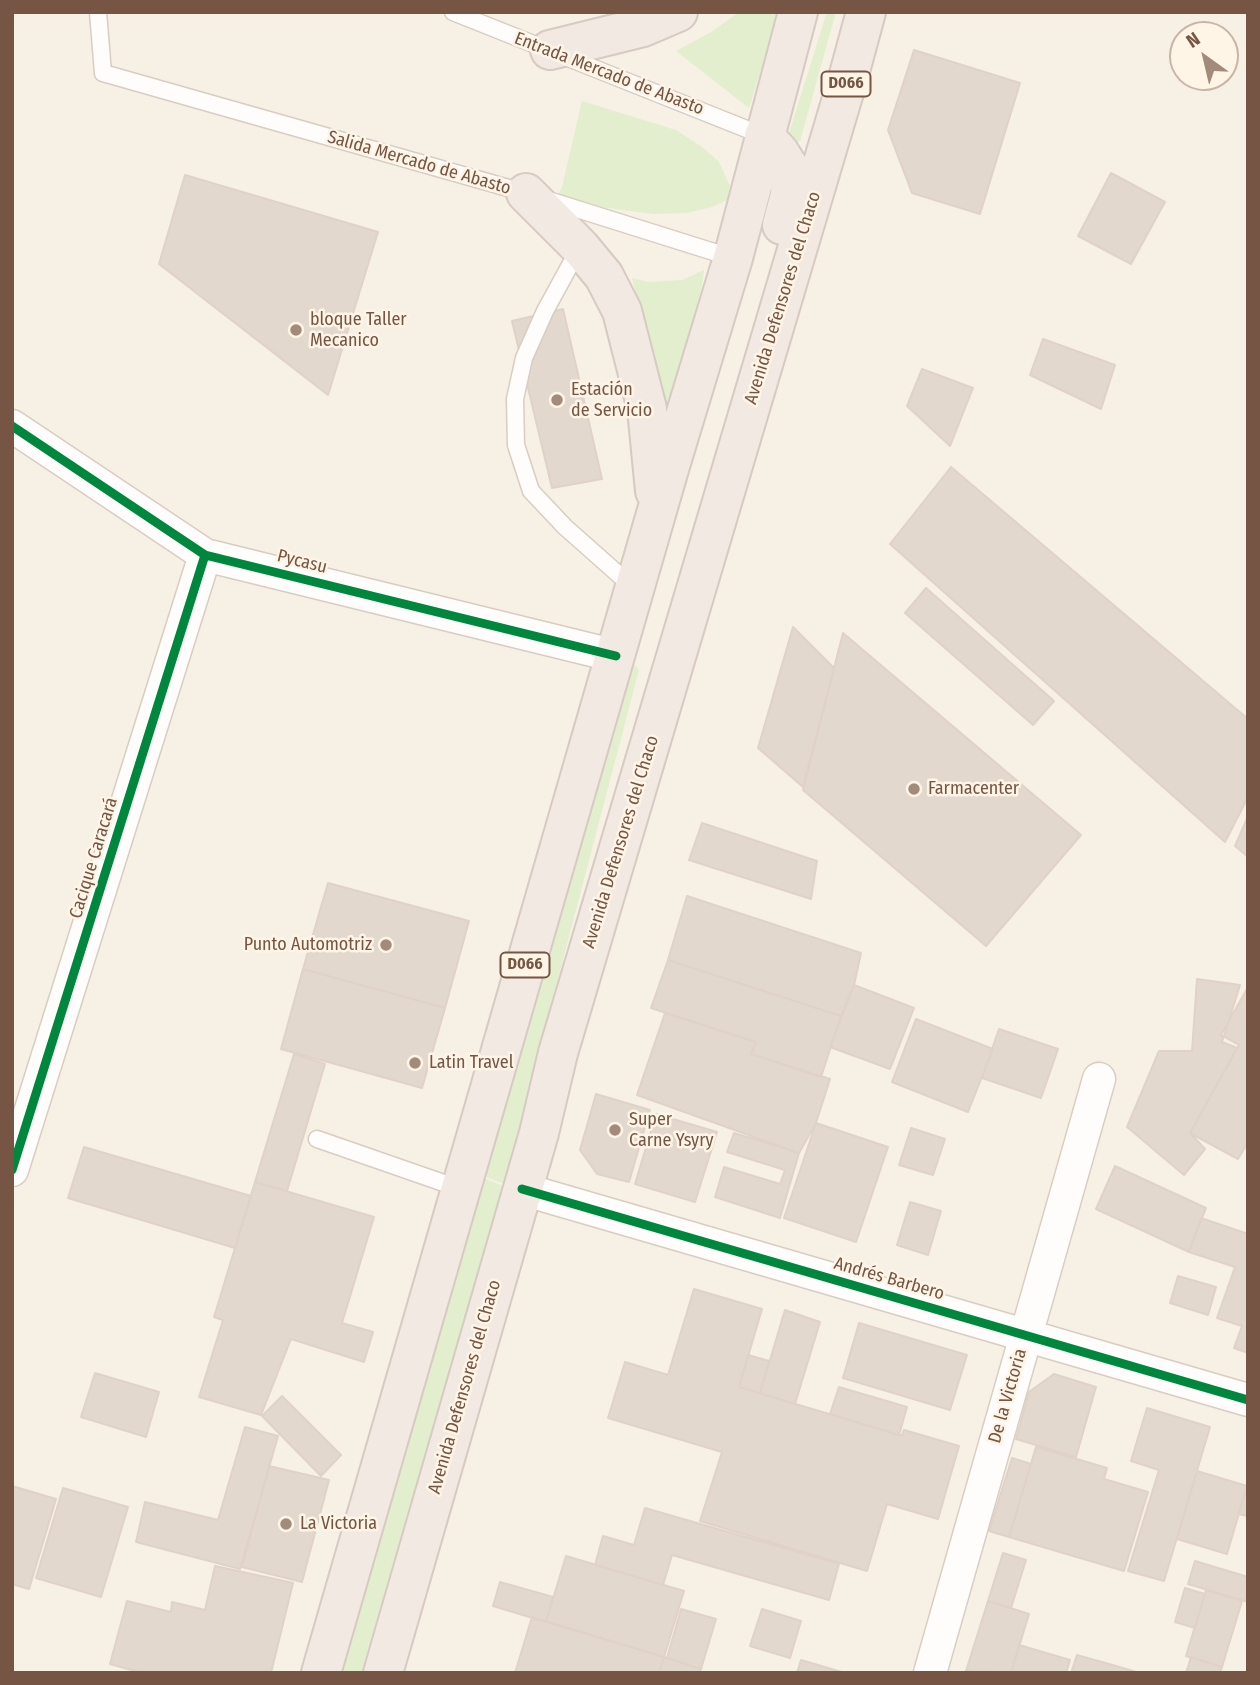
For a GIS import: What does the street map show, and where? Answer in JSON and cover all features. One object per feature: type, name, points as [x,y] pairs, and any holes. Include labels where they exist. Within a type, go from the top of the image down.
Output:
[{"type":"highway","points":[[550,50],[643,27],[678,12]]},
{"type":"highway","name":"D066","points":[[321,1673],[733,258],[799,12]]},
{"type":"highway","name":"Avenida Defensores del Chaco","points":[[383,1673],[785,253],[866,12]]},
{"type":"highway","points":[[733,258],[746,261],[785,253],[791,171],[786,161],[764,136]]},
{"type":"highway","points":[[526,193],[604,275],[622,312],[647,409],[657,512]]},
{"type":"street","name":"Pycasu","points":[[12,426],[205,555],[616,656]]},
{"type":"street","name":"Cacique Caracará","points":[[12,1170],[205,555]]},
{"type":"street","name":"De la Victoria","points":[[930,1673],[1098,1079]]},
{"type":"street","name":"Andrés Barbero","points":[[522,1189],[1248,1400]]},
{"type":"lane","name":"Salida Mercado de Abasto","points":[[98,12],[103,73],[526,193],[733,258]]},
{"type":"lane","name":"Entrada Mercado de Abasto","points":[[453,12],[764,136]]},
{"type":"lane","points":[[580,247],[545,311],[524,358],[515,398],[516,445],[531,491],[565,527],[635,589]]},
{"type":"lane","points":[[317,1139],[460,1189]]},
{"type":"green space","points":[[739,12],[779,12],[749,108],[676,51],[711,32]]},
{"type":"green space","points":[[827,12],[836,12],[800,141],[795,144],[788,136]]},
{"type":"green space","points":[[582,101],[676,130],[702,147],[719,162],[730,186],[727,200],[712,207],[686,213],[653,214],[556,201],[562,187]]},
{"type":"green space","points":[[704,270],[666,423],[632,278],[648,282],[682,280]]},
{"type":"green space","points":[[635,665],[639,670],[504,1184],[484,1176],[631,668]]},
{"type":"green space","points":[[484,1178],[503,1186],[361,1673],[342,1673]]},
{"type":"building","points":[[914,50],[1020,83],[980,214],[912,193],[888,130]]},
{"type":"building","points":[[1111,173],[1165,202],[1131,264],[1078,236]]},
{"type":"building","name":"bloque Taller Mecanico","points":[[185,175],[378,232],[328,395],[159,264]]},
{"type":"building","name":"Estación de Servicio","points":[[563,309],[602,479],[552,488],[512,321]]},
{"type":"building","points":[[1043,339],[1115,365],[1101,409],[1030,375]]},
{"type":"building","points":[[922,369],[973,388],[950,446],[907,406]]},
{"type":"building","points":[[951,467],[1248,719],[1248,797],[1225,842],[890,544]]},
{"type":"building","points":[[926,588],[1054,701],[1033,725],[905,613]]},
{"type":"building","points":[[793,627],[834,668],[803,787],[758,748]]},
{"type":"building","name":"Farmacenter","points":[[843,633],[1081,835],[986,946],[803,790]]},
{"type":"building","points":[[1248,816],[1248,857],[1235,846]]},
{"type":"building","points":[[702,823],[817,861],[811,899],[689,860]]},
{"type":"building","name":"Punto Automotriz","points":[[328,883],[469,921],[445,1008],[303,969]]},
{"type":"building","points":[[687,896],[861,953],[854,985],[841,1016],[668,960]]},
{"type":"building","points":[[668,960],[841,1016],[821,1077],[751,1054],[756,1042],[651,1008]]},
{"type":"building","points":[[303,969],[445,1008],[422,1088],[281,1049]]},
{"type":"building","points":[[1197,979],[1240,985],[1222,1042],[1237,1048],[1190,1133],[1205,1149],[1184,1175],[1127,1127],[1159,1051],[1192,1051]]},
{"type":"building","points":[[854,985],[914,1008],[890,1069],[830,1047]]},
{"type":"building","points":[[1248,987],[1248,1142],[1238,1159],[1190,1133],[1239,1045],[1221,1035]]},
{"type":"building","points":[[665,1013],[756,1042],[751,1054],[830,1079],[816,1123],[799,1153],[637,1095]]},
{"type":"building","points":[[916,1019],[993,1049],[968,1112],[892,1082]]},
{"type":"building","points":[[999,1029],[1058,1049],[1041,1098],[982,1078]]},
{"type":"building","points":[[294,1054],[325,1064],[287,1191],[255,1182]]},
{"type":"building","name":"Super Carne Ysyry","points":[[596,1094],[650,1110],[629,1182],[597,1174],[580,1150]]},
{"type":"building","points":[[656,1114],[717,1132],[695,1202],[635,1184]]},
{"type":"building","points":[[816,1123],[888,1147],[856,1242],[784,1218]]},
{"type":"building","points":[[911,1128],[945,1139],[933,1175],[899,1165]]},
{"type":"building","points":[[734,1133],[799,1153],[780,1218],[715,1197],[724,1167],[780,1184],[785,1170],[727,1152]]},
{"type":"building","points":[[84,1147],[251,1196],[235,1248],[68,1198]]},
{"type":"building","points":[[1115,1166],[1206,1208],[1189,1252],[1096,1209]]},
{"type":"building","points":[[255,1182],[374,1217],[342,1323],[373,1332],[364,1362],[291,1339],[261,1415],[199,1397],[223,1320],[214,1317]]},
{"type":"building","points":[[910,1202],[941,1211],[928,1255],[897,1245]]},
{"type":"building","points":[[1201,1218],[1248,1234],[1248,1353],[1234,1348],[1242,1326],[1217,1318],[1235,1267],[1189,1252]]},
{"type":"building","points":[[1178,1276],[1216,1287],[1208,1315],[1170,1303]]},
{"type":"building","points":[[694,1289],[762,1309],[739,1387],[899,1435],[902,1435],[904,1430],[959,1446],[938,1519],[887,1504],[867,1571],[700,1521],[722,1452],[608,1418],[625,1362],[668,1375]]},
{"type":"building","points":[[785,1310],[820,1322],[795,1404],[760,1393]]},
{"type":"building","points":[[859,1323],[967,1355],[950,1410],[843,1378]]},
{"type":"building","points":[[748,1355],[769,1361],[760,1393],[739,1387]]},
{"type":"building","points":[[95,1373],[159,1392],[146,1437],[81,1417]]},
{"type":"building","points":[[1054,1374],[1096,1387],[1076,1457],[1016,1439],[1029,1392]]},
{"type":"building","points":[[839,1387],[907,1407],[899,1435],[830,1414]]},
{"type":"building","points":[[282,1396],[341,1455],[321,1476],[262,1416]]},
{"type":"building","points":[[1147,1408],[1210,1427],[1164,1581],[1128,1571],[1159,1470],[1131,1461]]},
{"type":"building","points":[[245,1427],[278,1436],[240,1569],[136,1542],[145,1502],[218,1520]]},
{"type":"building","points":[[1036,1447],[1107,1468],[1104,1479],[1148,1492],[1124,1571],[1009,1537]]},
{"type":"building","points":[[1012,1458],[1031,1464],[1009,1537],[989,1531]]},
{"type":"building","name":"La Victoria","points":[[269,1466],[329,1480],[302,1582],[242,1567]]},
{"type":"building","points":[[1197,1471],[1247,1486],[1227,1554],[1177,1539]]},
{"type":"building","points":[[1248,1483],[1248,1516],[1238,1514]]},
{"type":"building","points":[[12,1486],[56,1499],[29,1589],[12,1584]]},
{"type":"building","points":[[63,1488],[128,1507],[101,1597],[36,1578]]},
{"type":"building","points":[[645,1508],[839,1564],[829,1600],[672,1555],[663,1585],[595,1565],[603,1536],[634,1545]]},
{"type":"building","points":[[1003,1553],[1026,1560],[1011,1608],[988,1601]]},
{"type":"building","points":[[566,1556],[684,1591],[664,1657],[546,1622]]},
{"type":"building","points":[[1195,1561],[1248,1577],[1248,1602],[1188,1584]]},
{"type":"building","points":[[215,1566],[293,1583],[271,1673],[142,1673],[110,1664],[127,1601],[171,1612],[172,1602],[205,1610]]},
{"type":"building","points":[[500,1582],[553,1597],[546,1622],[493,1606]]},
{"type":"building","points":[[1185,1588],[1205,1594],[1195,1628],[1175,1622]]},
{"type":"building","points":[[1206,1590],[1242,1601],[1222,1667],[1186,1656]]},
{"type":"building","points":[[988,1601],[1029,1614],[1011,1673],[966,1671]]},
{"type":"building","points":[[681,1609],[716,1619],[701,1669],[667,1658]]},
{"type":"building","points":[[762,1609],[801,1621],[790,1658],[750,1646]]},
{"type":"building","points":[[532,1617],[664,1657],[659,1673],[515,1673]]},
{"type":"building","points":[[1019,1645],[1070,1660],[1066,1673],[1011,1673]]},
{"type":"building","points":[[1077,1655],[1123,1668],[1139,1673],[1071,1673]]},
{"type":"building","points":[[664,1657],[701,1669],[699,1673],[659,1673]]},
{"type":"building","points":[[1191,1657],[1222,1667],[1220,1673],[1186,1673]]},
{"type":"building","points":[[801,1660],[845,1673],[797,1673]]},
{"type":"cycle path","points":[[12,426],[205,555],[616,656]]},
{"type":"cycle path","points":[[12,1170],[205,555]]},
{"type":"cycle path","points":[[522,1189],[1248,1400]]},
{"type":"place","name":"bloque Taller Mecanico","points":[[296,330]]},
{"type":"place","name":"Estación de Servicio","points":[[557,400]]},
{"type":"place","name":"Farmacenter","points":[[914,789]]},
{"type":"place","name":"Punto Automotriz","points":[[386,945]]},
{"type":"place","name":"Latin Travel","points":[[415,1063]]},
{"type":"place","name":"Super Carne Ysyry","points":[[615,1130]]},
{"type":"place","name":"La Victoria","points":[[286,1524]]}]
